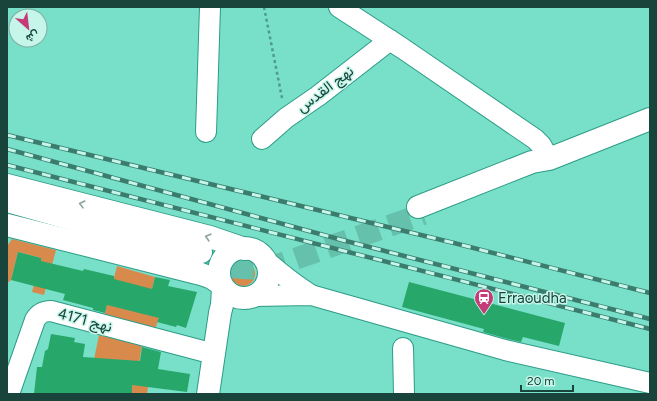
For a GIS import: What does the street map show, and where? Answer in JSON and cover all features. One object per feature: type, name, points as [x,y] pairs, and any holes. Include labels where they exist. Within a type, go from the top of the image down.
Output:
[{"type":"street","points":[[206,132],[210,7]]},
{"type":"street","points":[[339,7],[535,139],[541,145],[549,159]]},
{"type":"street","name":"نهج القدس","points":[[262,139],[286,118],[318,96],[390,40]]},
{"type":"street","points":[[420,210],[527,174],[537,169],[549,159],[650,119]]},
{"type":"street","points":[[7,185],[202,235],[253,250],[279,273],[311,295],[505,350],[650,382]]},
{"type":"street","points":[[7,201],[200,257],[7,211]]},
{"type":"street","points":[[7,225],[201,274],[212,278],[229,294],[237,297],[311,295]]},
{"type":"street","points":[[208,394],[222,305],[222,286],[219,273],[220,265],[224,258],[230,253],[245,248]]},
{"type":"street","points":[[220,313],[232,304],[261,292],[268,277],[268,268],[265,260]]},
{"type":"street","name":"نهج 4171","points":[[9,394],[35,320],[37,316],[46,311],[51,311],[214,354]]},
{"type":"street","points":[[404,348],[404,394]]},
{"type":"path","points":[[264,7],[286,118]]},
{"type":"shaded area","points":[[12,239],[56,250],[44,295],[32,292],[41,258],[18,252],[11,280],[7,282],[7,246]]},
{"type":"shaded area","points":[[243,262],[252,265],[255,274],[252,283],[243,286],[234,283],[231,274],[234,265]]},
{"type":"shaded area","points":[[117,266],[155,277],[151,293],[162,307],[155,330],[104,317]]},
{"type":"shaded area","points":[[99,335],[142,345],[139,364],[150,373],[147,394],[89,394],[89,384]]},
{"type":"building","points":[[18,252],[41,258],[41,261],[83,271],[84,269],[114,276],[114,279],[152,289],[155,277],[170,280],[168,286],[197,292],[186,328],[157,322],[159,318],[107,305],[105,313],[93,310],[93,308],[63,300],[65,294],[11,280]]},
{"type":"building","name":"Erraoudha","points":[[409,282],[565,323],[559,346],[523,337],[521,342],[508,339],[483,332],[484,329],[402,307]]},
{"type":"building","points":[[51,334],[75,338],[74,342],[85,344],[83,357],[140,361],[142,347],[161,352],[158,369],[190,374],[187,392],[132,385],[132,394],[34,394],[37,367],[42,367],[45,351],[48,349]]},
{"type":"tunnel","points":[[199,261],[244,268],[272,267],[423,214]]},
{"type":"railway","points":[[7,135],[454,243],[650,293]]},
{"type":"railway","points":[[7,149],[342,240],[650,319]]},
{"type":"railway","points":[[7,165],[650,329]]},
{"type":"place","name":"Erraoudha","points":[[484,315]]}]
